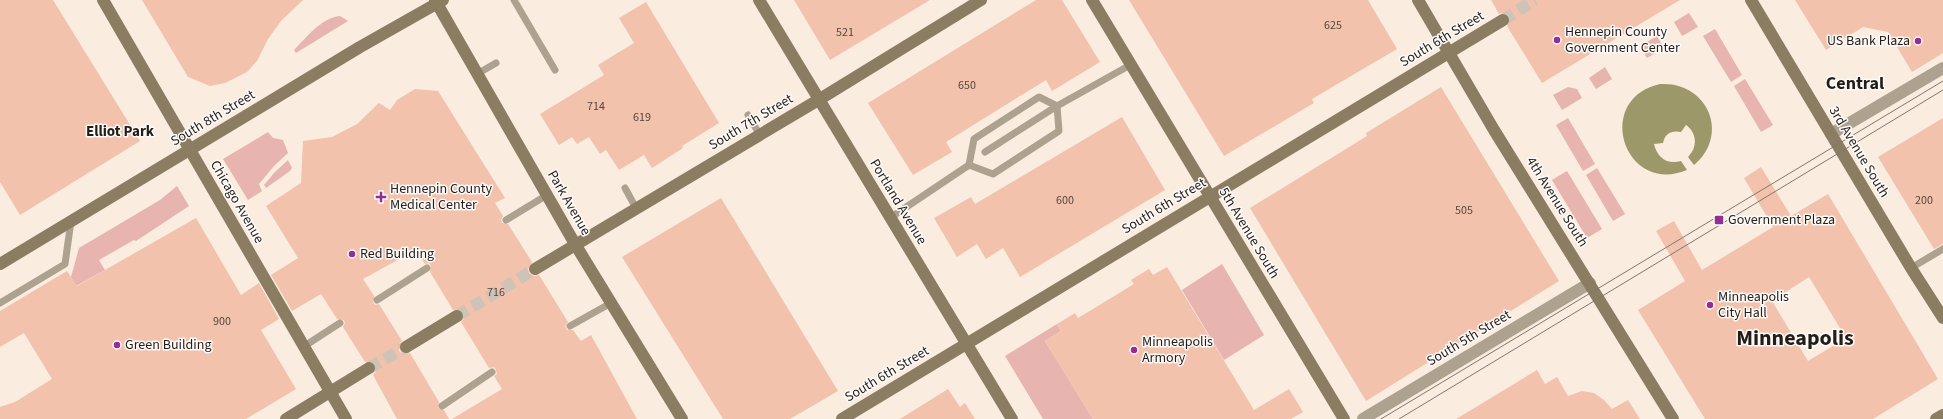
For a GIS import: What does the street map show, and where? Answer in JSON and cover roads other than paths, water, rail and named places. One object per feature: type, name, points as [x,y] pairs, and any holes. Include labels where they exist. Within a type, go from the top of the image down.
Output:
[{"type":"main road","name":"Chicago Avenue","points":[[103,0],[177,125],[303,347],[346,419]]},
{"type":"main road","name":"Portland Avenue","points":[[759,0],[1012,419]]},
{"type":"main road","name":"South 7th Street","points":[[535,269],[820,99],[981,0]]},
{"type":"main road","name":"5th Avenue South","points":[[1092,0],[1132,64],[1209,196],[1344,419]]},
{"type":"main road","name":"4th Avenue South","points":[[1418,0],[1494,130],[1673,419]]},
{"type":"main road","name":"3rd Avenue South","points":[[1751,0],[1911,268],[1943,318]]},
{"type":"main road","name":"South 8th Street","points":[[0,264],[438,1]]},
{"type":"main road","name":"Park Avenue","points":[[438,1],[477,74],[575,244],[682,419]]},
{"type":"main road","name":"South 6th Street","points":[[842,419],[1209,196],[1503,20]]},
{"type":"main road","points":[[406,347],[457,316]]},
{"type":"main road","points":[[286,419],[369,368]]},
{"type":"main road","points":[[1936,419],[1943,415]]},
{"type":"street","points":[[1831,134],[1943,68]]},
{"type":"street","name":"South 5th Street","points":[[1363,419],[1590,283]]},
{"type":"lane","points":[[514,0],[556,70]]},
{"type":"lane","points":[[477,74],[496,63]]},
{"type":"lane","points":[[985,152],[1057,106],[1132,64]]},
{"type":"lane","points":[[890,218],[969,165],[974,139],[1039,97],[1057,106]]},
{"type":"lane","points":[[969,165],[993,174],[1059,131],[1057,106]]},
{"type":"lane","points":[[748,115],[760,134]]},
{"type":"lane","points":[[625,188],[636,208]]},
{"type":"lane","points":[[506,220],[547,195]]},
{"type":"lane","points":[[0,303],[65,264],[71,221]]},
{"type":"lane","points":[[1911,268],[1943,249]]},
{"type":"lane","points":[[377,300],[427,268]]},
{"type":"lane","points":[[570,326],[611,303]]},
{"type":"lane","points":[[303,347],[340,323]]},
{"type":"lane","points":[[442,406],[492,372]]},
{"type":"tunnel","points":[[1503,20],[1535,0]]},
{"type":"tunnel","points":[[457,316],[535,269]]},
{"type":"tunnel","points":[[369,368],[406,347]]},
{"type":"tram line","points":[[1381,419],[1943,81]]},
{"type":"tram line","points":[[1399,419],[1943,90]]},
{"type":"place","name":"Hennepin County Government Center","points":[[1557,40]]},
{"type":"place","name":"US Bank Plaza","points":[[1918,41]]},
{"type":"place","name":"Hennepin County Medical Center","points":[[381,197]]},
{"type":"place","name":"Government Plaza","points":[[1719,220]]},
{"type":"place","name":"Red Building","points":[[352,254]]},
{"type":"place","name":"Minneapolis City Hall","points":[[1710,305]]},
{"type":"place","name":"Green Building","points":[[117,345]]},
{"type":"place","name":"Minneapolis Armory","points":[[1134,350]]},
{"type":"district","name":"Central","points":[[1855,83]]},
{"type":"district","name":"Elliot Park","points":[[120,131]]},
{"type":"district","name":"Minneapolis","points":[[1795,338]]}]
